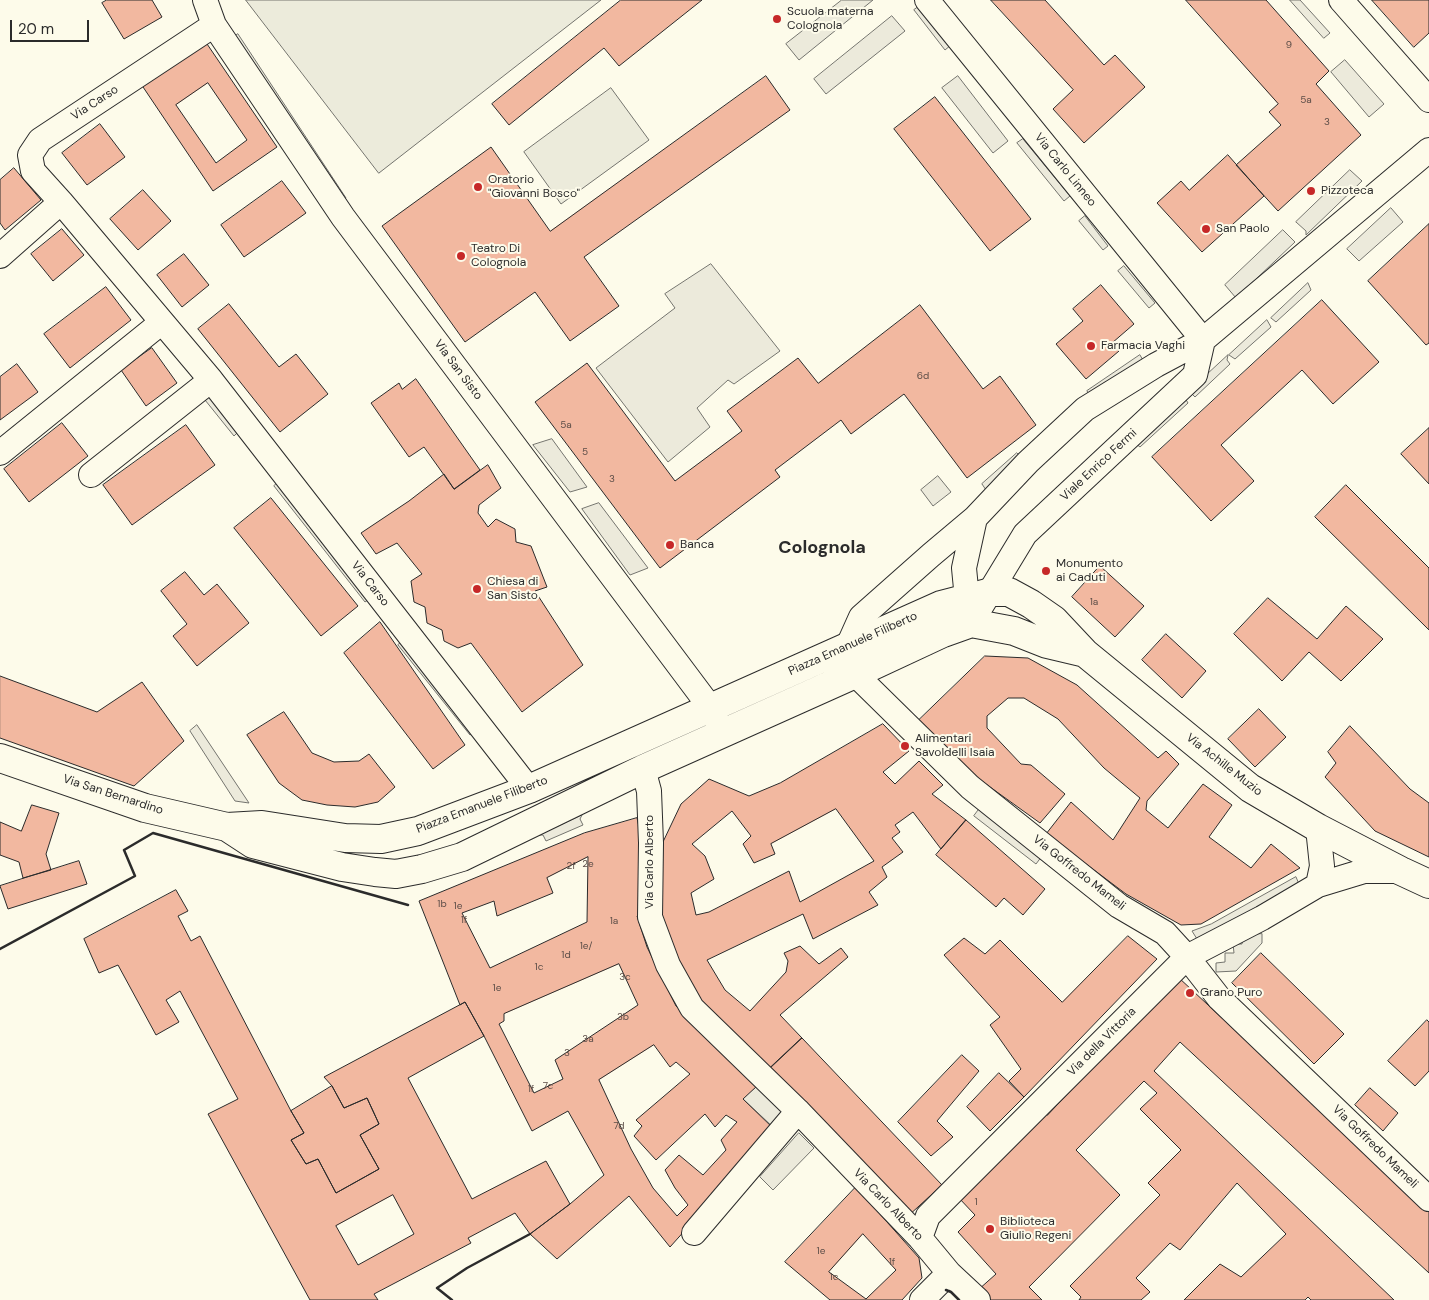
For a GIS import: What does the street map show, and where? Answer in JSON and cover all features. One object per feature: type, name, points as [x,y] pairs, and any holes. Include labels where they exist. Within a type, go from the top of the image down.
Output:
[{"type":"main road","name":"Via Achille Muzio","points":[[976,605],[1009,592],[1031,604],[1054,620],[1085,653],[1250,788],[1318,828],[1429,884]]},
{"type":"main road","name":"Piazza Emanuele Filiberto","points":[[227,827],[262,824],[345,838],[381,839],[418,831],[529,788],[941,605],[976,605]]},
{"type":"main road","name":"Via Achille Muzio","points":[[976,605],[1014,631],[1047,644],[1085,653]]},
{"type":"main road","points":[[227,827],[253,844],[342,867],[396,874],[422,869],[462,857],[643,769],[943,633],[976,605]]},
{"type":"main road","name":"Via San Bernardino","points":[[0,758],[145,808],[227,827]]},
{"type":"street","name":"Via San Sisto","points":[[205,0],[214,25],[343,217],[710,707],[722,733]]},
{"type":"street","name":"Via Carlo Linneo","points":[[927,0],[1203,340]]},
{"type":"street","points":[[1341,0],[1429,100]]},
{"type":"street","name":"Via Carso","points":[[214,25],[40,140],[30,155],[33,171],[212,380],[529,788]]},
{"type":"street","points":[[848,646],[861,617],[930,554],[976,518],[1028,462],[1085,409],[1203,340],[1429,150]]},
{"type":"street","points":[[0,256],[61,202]]},
{"type":"street","points":[[0,453],[162,322]]},
{"type":"street","name":"Viale Enrico Fermi","points":[[976,605],[1025,534],[1195,375],[1203,340]]},
{"type":"street","points":[[91,476],[212,380]]},
{"type":"street","points":[[976,518],[964,568],[976,605]]},
{"type":"street","name":"Via Goffredo Mameli","points":[[855,674],[970,786],[1119,906],[1165,933],[1219,998],[1429,1199]]},
{"type":"street","name":"Via Carlo Alberto","points":[[643,769],[649,791],[651,843],[650,918],[668,964],[692,1008],[798,1111],[920,1238],[949,1273],[978,1300]]},
{"type":"street","points":[[1318,828],[1322,866],[1318,885]]},
{"type":"street","name":"Via della Vittoria","points":[[920,1238],[928,1216],[1187,958],[1262,918],[1318,885],[1364,871],[1402,871]]},
{"type":"street","points":[[694,1233],[798,1111]]},
{"type":"street","points":[[922,1300],[949,1273]]},
{"type":"shaded area","points":[[246,0],[601,0],[379,173]]},
{"type":"shaded area","points":[[842,0],[873,0],[799,60],[786,44]]},
{"type":"shaded area","points":[[1290,0],[1300,0],[1330,33],[1324,38]]},
{"type":"shaded area","points":[[921,5],[951,45],[945,50],[914,10]]},
{"type":"shaded area","points":[[892,16],[905,31],[826,94],[814,79]]},
{"type":"shaded area","points":[[238,34],[346,198],[340,202],[231,39]]},
{"type":"shaded area","points":[[1345,60],[1384,104],[1369,117],[1331,72]]},
{"type":"shaded area","points":[[958,76],[1008,141],[993,153],[942,88]]},
{"type":"shaded area","points":[[611,88],[649,140],[561,204],[524,152]]},
{"type":"shaded area","points":[[1023,139],[1070,196],[1064,201],[1017,143]]},
{"type":"shaded area","points":[[1350,170],[1362,181],[1306,235],[1306,231],[1296,222]]},
{"type":"shaded area","points":[[1391,208],[1403,222],[1359,261],[1347,249]]},
{"type":"shaded area","points":[[1085,216],[1108,246],[1103,250],[1079,221]]},
{"type":"shaded area","points":[[1283,230],[1295,242],[1236,298],[1225,285]]},
{"type":"shaded area","points":[[711,264],[780,351],[734,384],[728,380],[697,408],[710,427],[668,462],[596,368],[675,308],[665,294]]},
{"type":"shaded area","points":[[1124,266],[1155,303],[1149,308],[1118,271]]},
{"type":"shaded area","points":[[1308,283],[1311,290],[1276,322],[1271,318]]},
{"type":"shaded area","points":[[1267,320],[1271,327],[1235,359],[1229,355]]},
{"type":"shaded area","points":[[1140,355],[1144,362],[1092,398],[1087,391]]},
{"type":"shaded area","points":[[1228,355],[1227,360],[1230,364],[1195,397],[1191,393],[1187,393]]},
{"type":"shaded area","points":[[207,390],[239,431],[234,436],[201,395]]},
{"type":"shaded area","points":[[1185,398],[1188,403],[1140,447],[1135,443]]},
{"type":"shaded area","points":[[552,439],[587,487],[570,492],[533,445]]},
{"type":"shaded area","points":[[1017,453],[1021,457],[986,490],[982,484]]},
{"type":"shaded area","points":[[938,476],[951,492],[933,506],[921,490]]},
{"type":"shaded area","points":[[280,481],[372,597],[365,602],[274,486]]},
{"type":"shaded area","points":[[599,503],[648,568],[630,575],[582,509]]},
{"type":"shaded area","points":[[407,638],[478,729],[470,735],[398,645]]},
{"type":"shaded area","points":[[197,725],[249,803],[235,801],[190,731]]},
{"type":"shaded area","points":[[980,808],[1042,856],[1036,864],[974,816]]},
{"type":"shaded area","points":[[582,815],[580,819],[583,825],[546,841],[543,835],[539,835]]},
{"type":"shaded area","points":[[1296,877],[1299,884],[1213,931],[1197,939],[1192,931],[1211,924]]},
{"type":"shaded area","points":[[1262,934],[1262,943],[1236,971],[1216,972],[1216,963],[1225,962],[1225,953],[1234,953],[1233,944],[1242,944],[1243,935]]},
{"type":"shaded area","points":[[757,1086],[783,1111],[773,1127],[743,1099]]},
{"type":"shaded area","points":[[799,1133],[814,1148],[773,1190],[760,1177]]},
{"type":"building","points":[[107,0],[152,0],[162,17],[124,39],[102,3]]},
{"type":"building","points":[[621,0],[702,0],[619,66],[604,48],[509,125],[492,104]]},
{"type":"building","points":[[991,0],[1045,0],[1104,65],[1115,55],[1145,87],[1084,143],[1053,109],[1073,90]]},
{"type":"building","points":[[1186,0],[1266,0],[1329,71],[1316,84],[1361,135],[1278,211],[1236,165],[1281,125],[1269,112],[1278,104]]},
{"type":"building","points":[[1372,0],[1429,0],[1429,33],[1414,47]]},
{"type":"building","points":[[203,38],[277,147],[213,191],[139,81]],"holes":[[[208,83],[247,140],[216,163],[176,105]]]},
{"type":"building","name":"Oratorio \"Giovanni Bosco\"","points":[[766,76],[790,110],[584,257],[619,306],[570,341],[535,292],[465,342],[382,226],[491,147],[550,231]]},
{"type":"building","points":[[935,97],[1031,219],[990,251],[894,129]]},
{"type":"building","points":[[100,124],[125,157],[87,185],[62,153]]},
{"type":"building","points":[[1228,155],[1264,196],[1202,252],[1157,203],[1181,181],[1189,190]]},
{"type":"building","points":[[14,168],[41,200],[5,230],[0,223],[0,180]]},
{"type":"building","points":[[282,181],[306,213],[244,257],[221,225]]},
{"type":"building","points":[[143,190],[171,221],[138,250],[110,219]]},
{"type":"building","points":[[1429,224],[1429,343],[1426,345],[1368,281]]},
{"type":"building","points":[[62,229],[84,255],[53,281],[31,254]]},
{"type":"building","points":[[184,254],[209,285],[182,307],[157,275]]},
{"type":"building","points":[[1101,285],[1134,324],[1112,343],[1119,351],[1086,379],[1056,344],[1083,321],[1073,309]]},
{"type":"building","points":[[106,287],[131,320],[70,368],[44,334]]},
{"type":"building","points":[[1322,300],[1379,362],[1333,404],[1302,370],[1221,445],[1254,481],[1211,521],[1152,457]]},
{"type":"building","points":[[229,304],[279,367],[296,354],[328,394],[280,432],[198,329]]},
{"type":"building","points":[[920,305],[983,389],[1000,376],[1036,425],[967,478],[904,394],[851,434],[841,420],[775,470],[780,477],[660,568],[535,402],[587,363],[675,481],[742,431],[727,411],[798,358],[818,383]]},
{"type":"building","points":[[152,348],[177,383],[146,406],[121,370]]},
{"type":"building","points":[[17,364],[38,392],[0,420],[0,377]]},
{"type":"building","points":[[416,379],[480,470],[454,489],[424,447],[409,457],[371,403],[399,383],[402,389]]},
{"type":"building","points":[[62,423],[88,456],[29,502],[4,469]]},
{"type":"building","points":[[186,425],[215,465],[132,525],[103,485]]},
{"type":"building","points":[[1429,428],[1429,484],[1401,454]]},
{"type":"building","name":"Chiesa di San Sisto","points":[[488,465],[501,488],[479,505],[478,513],[488,527],[496,519],[515,529],[516,542],[531,546],[547,587],[535,591],[583,665],[522,712],[471,643],[458,648],[444,641],[442,630],[427,623],[425,607],[414,602],[411,581],[422,574],[397,543],[376,554],[361,533],[409,501],[444,474],[454,489]]},
{"type":"building","points":[[1346,485],[1429,568],[1429,630],[1315,517]]},
{"type":"building","points":[[271,498],[358,606],[321,636],[234,528]]},
{"type":"building","points":[[1100,566],[1144,606],[1115,637],[1072,597]]},
{"type":"building","points":[[185,572],[204,595],[217,584],[249,623],[197,666],[173,636],[187,624],[161,591]]},
{"type":"building","points":[[1268,598],[1317,639],[1346,606],[1383,639],[1341,681],[1309,652],[1282,681],[1234,634]]},
{"type":"building","points":[[380,622],[465,745],[433,769],[344,653]]},
{"type":"building","points":[[1166,634],[1206,671],[1182,698],[1142,660]]},
{"type":"building","points":[[985,656],[1028,658],[1077,685],[1158,758],[1166,751],[1179,764],[1147,801],[1146,810],[1168,828],[1203,784],[1232,805],[1209,837],[1251,868],[1271,844],[1300,868],[1201,924],[1181,925],[1126,894],[1046,834],[1071,802],[1113,840],[1140,798],[1104,768],[1058,719],[1024,698],[1008,698],[987,716],[987,728],[1021,764],[1031,765],[1065,794],[1040,823],[965,769],[918,721]]},
{"type":"building","points":[[0,676],[97,712],[142,682],[184,741],[134,786],[0,738]]},
{"type":"building","points":[[1259,709],[1286,737],[1255,767],[1228,739]]},
{"type":"building","points":[[284,712],[312,753],[334,762],[359,761],[369,754],[395,787],[378,802],[355,807],[327,805],[302,800],[279,783],[247,735]]},
{"type":"building","points":[[883,724],[909,751],[883,772],[895,784],[919,761],[943,785],[932,794],[966,820],[941,849],[913,812],[895,825],[900,832],[892,838],[903,852],[882,867],[887,877],[869,892],[878,905],[813,939],[803,914],[707,960],[725,990],[750,1011],[786,972],[788,961],[784,953],[800,946],[819,964],[841,948],[848,957],[780,1015],[802,1038],[768,1070],[694,996],[674,956],[659,911],[662,844],[681,804],[709,779],[749,796],[780,783]],"holes":[[[836,809],[874,861],[800,902],[789,871],[709,912],[696,915],[691,893],[714,879],[705,856],[692,844],[732,811],[751,836],[743,844],[754,863],[775,854],[771,844]]]},
{"type":"building","points":[[1350,726],[1410,789],[1429,803],[1429,857],[1375,831],[1325,777],[1336,763],[1328,752]]},
{"type":"building","points":[[32,805],[59,813],[46,854],[51,870],[23,878],[19,862],[0,855],[0,822],[21,831]]},
{"type":"building","points":[[637,818],[643,843],[642,915],[637,916],[647,947],[676,1006],[757,1086],[743,1099],[775,1130],[670,1247],[629,1196],[557,1259],[530,1234],[604,1175],[568,1111],[532,1131],[465,1002],[460,1005],[419,901],[584,833]],"holes":[[[588,857],[587,922],[490,968],[462,913],[494,901],[497,916],[553,893],[547,878]],[[619,964],[638,1005],[555,1060],[563,1079],[534,1093],[499,1024],[504,1021],[504,1014]],[[654,1045],[670,1067],[676,1062],[690,1074],[636,1120],[642,1126],[634,1136],[656,1160],[705,1114],[715,1127],[726,1115],[737,1122],[721,1140],[726,1150],[703,1175],[679,1155],[665,1170],[675,1188],[688,1205],[677,1216],[653,1188],[631,1149],[599,1080]]]},
{"type":"building","points":[[966,820],[1045,889],[1023,915],[1004,898],[996,907],[936,855]]},
{"type":"building","points":[[79,861],[87,884],[8,909],[0,886]]},
{"type":"building","points":[[176,890],[188,911],[178,916],[191,941],[200,936],[304,1133],[291,1140],[306,1164],[318,1159],[336,1193],[379,1169],[360,1135],[379,1124],[367,1098],[344,1108],[332,1086],[324,1077],[465,1002],[484,1036],[408,1078],[472,1199],[546,1161],[570,1204],[530,1234],[515,1213],[468,1238],[471,1243],[374,1294],[378,1300],[310,1300],[208,1114],[238,1099],[180,991],[166,1000],[179,1022],[156,1035],[118,965],[99,973],[84,939]],"holes":[[[393,1195],[414,1234],[358,1265],[336,1226]]]},
{"type":"building","points":[[1128,936],[1157,959],[1024,1097],[1009,1081],[1021,1069],[990,1025],[1000,1017],[944,955],[964,938],[985,954],[1000,940],[1062,1002]]},
{"type":"building","points":[[1261,953],[1344,1034],[1314,1064],[1232,983]]},
{"type":"building","points":[[1178,977],[1429,1211],[1429,1273],[1180,1042],[1154,1071],[1394,1300],[1311,1300],[1308,1297],[1305,1300],[1184,1300],[1220,1264],[1241,1277],[1286,1234],[1237,1183],[1180,1250],[1170,1243],[1136,1278],[1150,1292],[1141,1300],[1079,1300],[1081,1297],[1070,1286],[1160,1195],[1148,1183],[1181,1150],[1140,1109],[1157,1093],[1144,1081],[1076,1150],[1120,1195],[1029,1287],[1042,1300],[988,1300],[978,1290],[996,1274],[958,1232],[975,1215],[958,1197],[1041,1108],[1047,1115]]},
{"type":"building","points":[[1427,1020],[1429,1022],[1429,1071],[1415,1086],[1388,1061]]},
{"type":"building","points":[[802,1038],[942,1185],[907,1217],[768,1070]]},
{"type":"building","points":[[962,1055],[979,1071],[937,1121],[953,1137],[931,1156],[898,1122]]},
{"type":"building","points":[[999,1073],[1024,1097],[990,1131],[967,1107]]},
{"type":"building","points":[[332,1086],[344,1108],[367,1098],[379,1124],[360,1135],[379,1169],[336,1193],[318,1159],[306,1164],[291,1140],[304,1133],[291,1111]]},
{"type":"building","points":[[1370,1088],[1398,1113],[1383,1131],[1355,1105]]},
{"type":"building","points":[[856,1187],[919,1258],[922,1278],[902,1300],[830,1300],[785,1262]],"holes":[[[863,1234],[896,1270],[866,1299],[829,1272]]]},
{"type":"wall","points":[[0,949],[135,876],[124,850],[153,833],[408,905]]},
{"type":"wall","points":[[452,1300],[437,1288],[467,1268],[530,1234]]},
{"type":"wall","points":[[946,1290],[959,1300]]},
{"type":"place","name":"Scuola materna Colognola","points":[[777,19]]},
{"type":"place","name":"Oratorio \"Giovanni Bosco\"","points":[[478,187]]},
{"type":"place","name":"Pizzoteca","points":[[1311,191]]},
{"type":"place","name":"San Paolo","points":[[1206,229]]},
{"type":"place","name":"Teatro Di Colognola","points":[[461,256]]},
{"type":"place","name":"Farmacia Vaghi","points":[[1091,346]]},
{"type":"place","name":"Banca","points":[[670,545]]},
{"type":"place","name":"Monumento ai Caduti","points":[[1046,571]]},
{"type":"place","name":"Chiesa di San Sisto","points":[[477,589]]},
{"type":"place","name":"Alimentari Savoldelli Isaia","points":[[905,746]]},
{"type":"place","name":"Grano Puro","points":[[1190,993]]},
{"type":"place","name":"Biblioteca Giulio Regeni","points":[[990,1229]]},
{"type":"district","name":"Colognola","points":[[822,548]]}]
